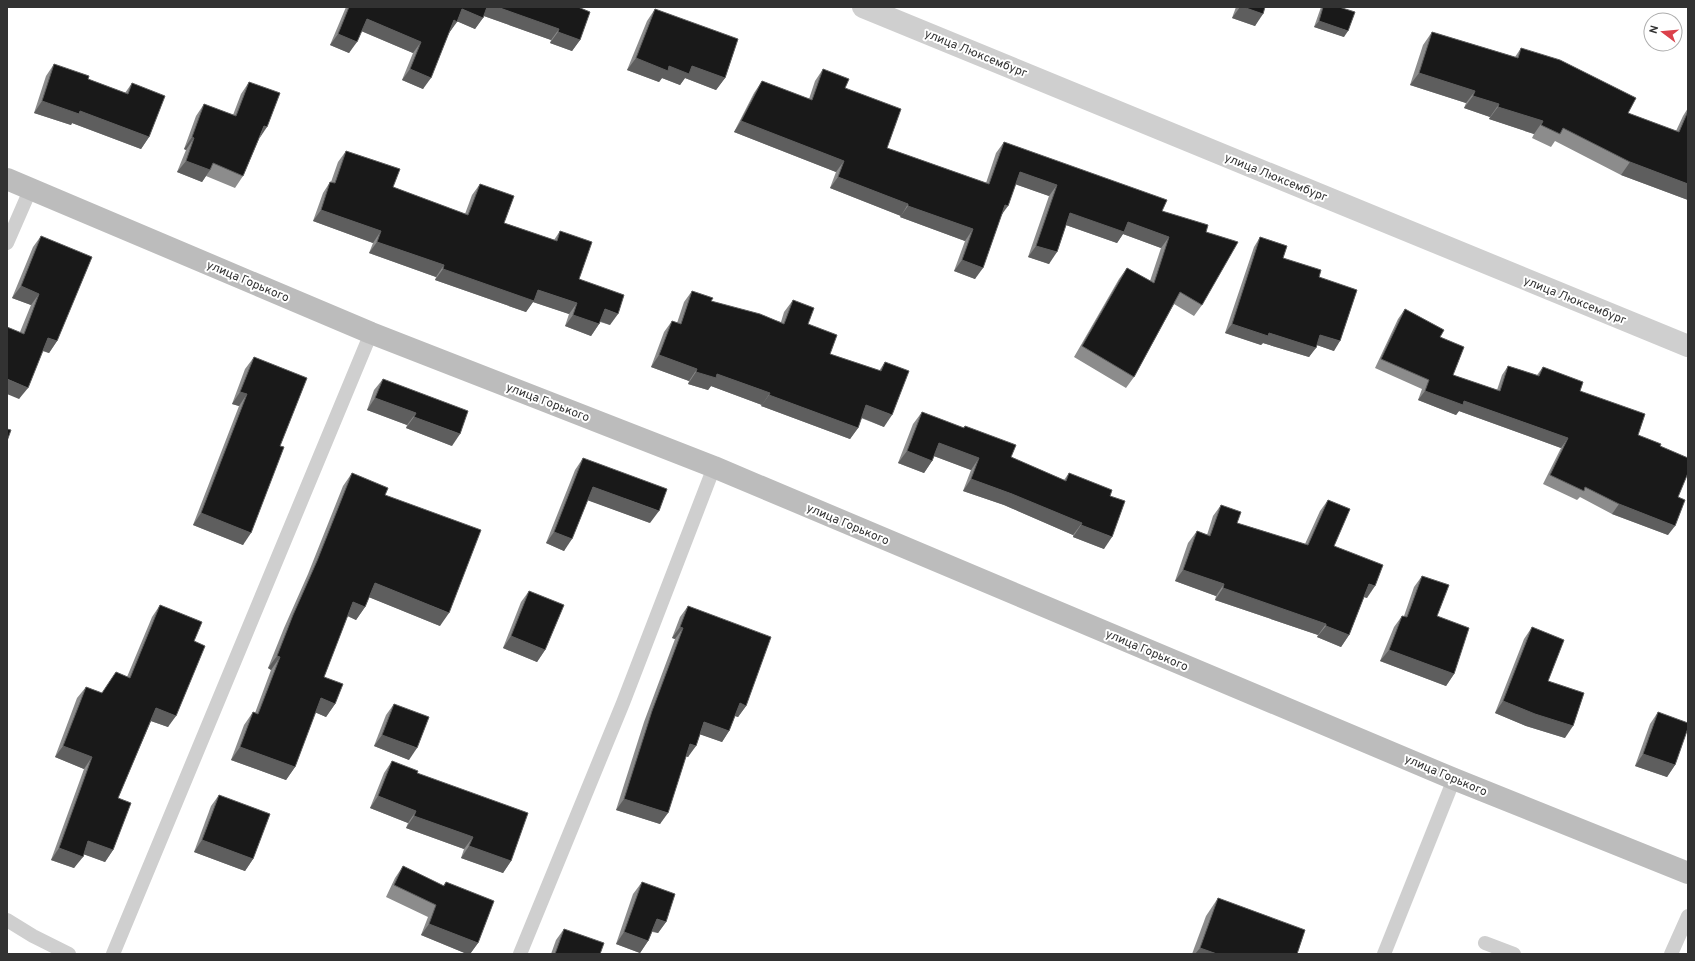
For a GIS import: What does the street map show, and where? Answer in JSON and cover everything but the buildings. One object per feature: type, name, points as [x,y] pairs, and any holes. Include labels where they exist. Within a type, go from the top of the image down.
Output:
[{"type":"street","name":"улица Люксембург","points":[[863,7],[1688,346]]},
{"type":"street","name":"улица Горького","points":[[7,179],[371,333],[714,467],[1454,779],[1688,873]]},
{"type":"lane","points":[[7,243],[31,188]]},
{"type":"lane","points":[[113,954],[371,333]]},
{"type":"lane","points":[[520,954],[623,703],[714,467]]},
{"type":"lane","points":[[1384,954],[1454,779]]},
{"type":"lane","points":[[1671,954],[1688,916]]},
{"type":"lane","points":[[7,920],[33,936],[69,954]]},
{"type":"lane","points":[[1485,943],[1514,954]]}]
